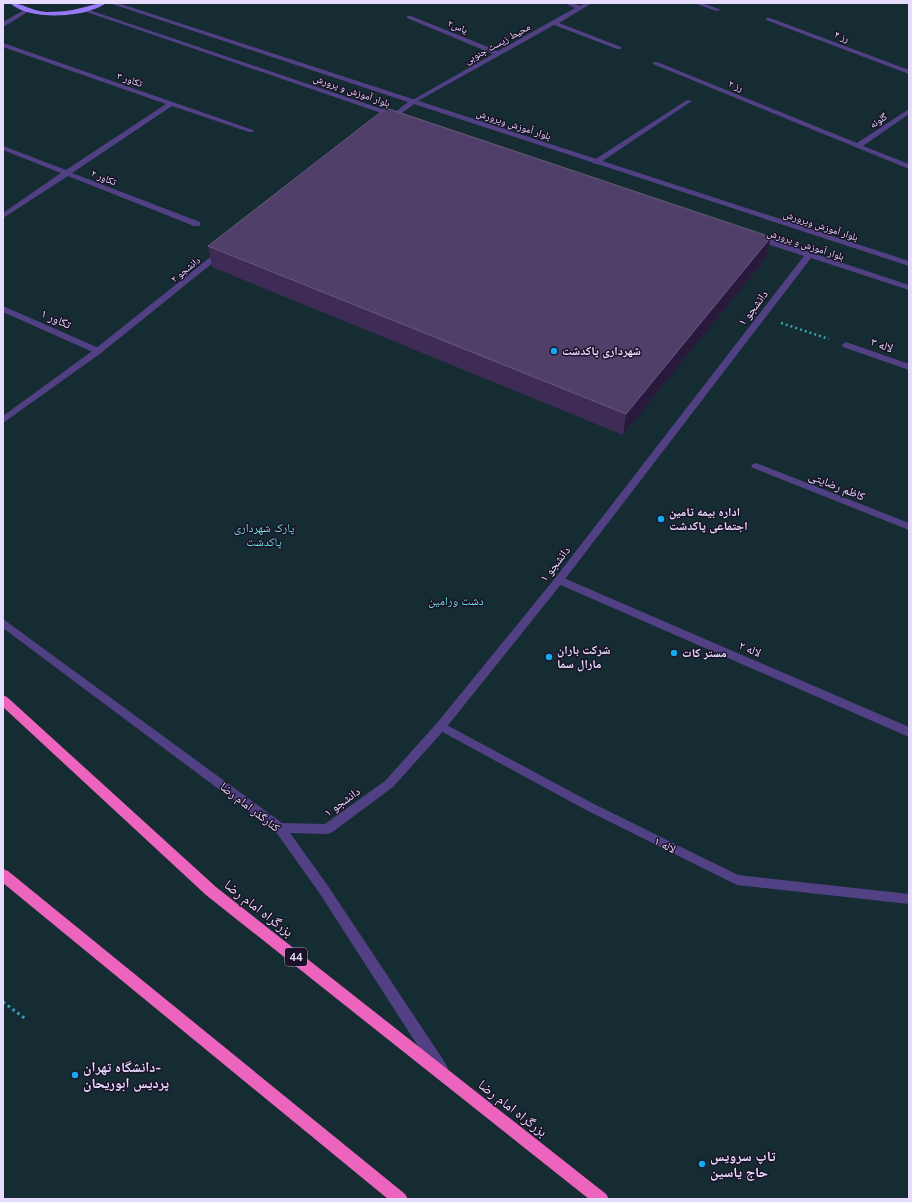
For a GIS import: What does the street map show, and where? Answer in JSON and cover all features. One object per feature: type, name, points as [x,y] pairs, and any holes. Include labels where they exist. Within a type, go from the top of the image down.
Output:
[{"type":"highway","name":"بزرگراه امام رضا","points":[[3,700],[211,891],[601,1199]]},
{"type":"highway","points":[[3,875],[400,1199]]},
{"type":"main road","points":[[13,3],[28,10],[45,13],[84,10],[103,3]]},
{"type":"street","name":"بلوار آموزش وپرورش","points":[[112,3],[909,264]]},
{"type":"street","points":[[567,3],[581,8]]},
{"type":"street","name":"محیط زیست جنوبی","points":[[398,116],[414,101],[589,3]]},
{"type":"street","points":[[697,3],[718,10]]},
{"type":"street","points":[[3,25],[28,10]]},
{"type":"street","name":"بلوار آموزش و پرورش","points":[[84,10],[398,116]]},
{"type":"street","name":"یاس۲","points":[[409,17],[499,54]]},
{"type":"street","name":"رز ۴","points":[[768,19],[909,72]]},
{"type":"street","points":[[554,23],[619,48]]},
{"type":"street","name":"تکاور ۳","points":[[3,45],[251,131]]},
{"type":"street","name":"رز ۲","points":[[655,63],[909,167]]},
{"type":"street","points":[[595,162],[689,101]]},
{"type":"street","points":[[3,216],[171,104]]},
{"type":"street","name":"گلونه","points":[[858,146],[909,111]]},
{"type":"street","points":[[382,125],[398,116]]},
{"type":"street","name":"تکاور ۲","points":[[3,148],[197,224]]},
{"type":"street","name":"بلوار آموزش و پرورش","points":[[748,235],[909,288]]},
{"type":"street","name":"دانشجو ۲","points":[[3,420],[98,351],[230,246]]},
{"type":"street","name":"دانشجو ۱","points":[[280,828],[327,829],[390,784],[441,726],[559,580],[808,256]]},
{"type":"street","name":"تکاور ۱","points":[[3,309],[98,351]]},
{"type":"street","name":"لاله ۳","points":[[846,345],[909,367]]},
{"type":"street","name":"کاظم رضایتی","points":[[756,466],[909,528]]},
{"type":"street","name":"لاله ۲","points":[[559,580],[909,732]]},
{"type":"street","name":"کنارگذر امام رضا","points":[[3,623],[280,828],[324,890],[444,1074]]},
{"type":"street","name":"لاله ۱","points":[[441,726],[590,808],[737,880],[909,900]]},
{"type":"path","points":[[762,316],[846,345]]},
{"type":"path","points":[[3,1002],[28,1020]]},
{"type":"green space","name":"دشت ورامین","points":[[3,3],[909,3],[909,1199],[3,1199]]},
{"type":"building","name":"شهرداری پاکدشت","points":[[386,108],[771,237],[626,414],[208,246]]},
{"type":"place","name":"شهرداری پاکدشت","points":[[554,351]]},
{"type":"place","name":"اداره بیمه تامین اجتماعی پاکدشت","points":[[661,519]]},
{"type":"place","name":"مستر کات","points":[[674,653]]},
{"type":"place","name":"شرکت باران مارال سما","points":[[549,657]]},
{"type":"place","name":"دانشگاه تهران- پردیس ابوریحان","points":[[75,1075]]},
{"type":"place","name":"تاپ سرویس حاج یاسین","points":[[702,1164]]},
{"type":"park label","name":"پارک شهرداری پاکدشت","points":[[264,535]]}]
